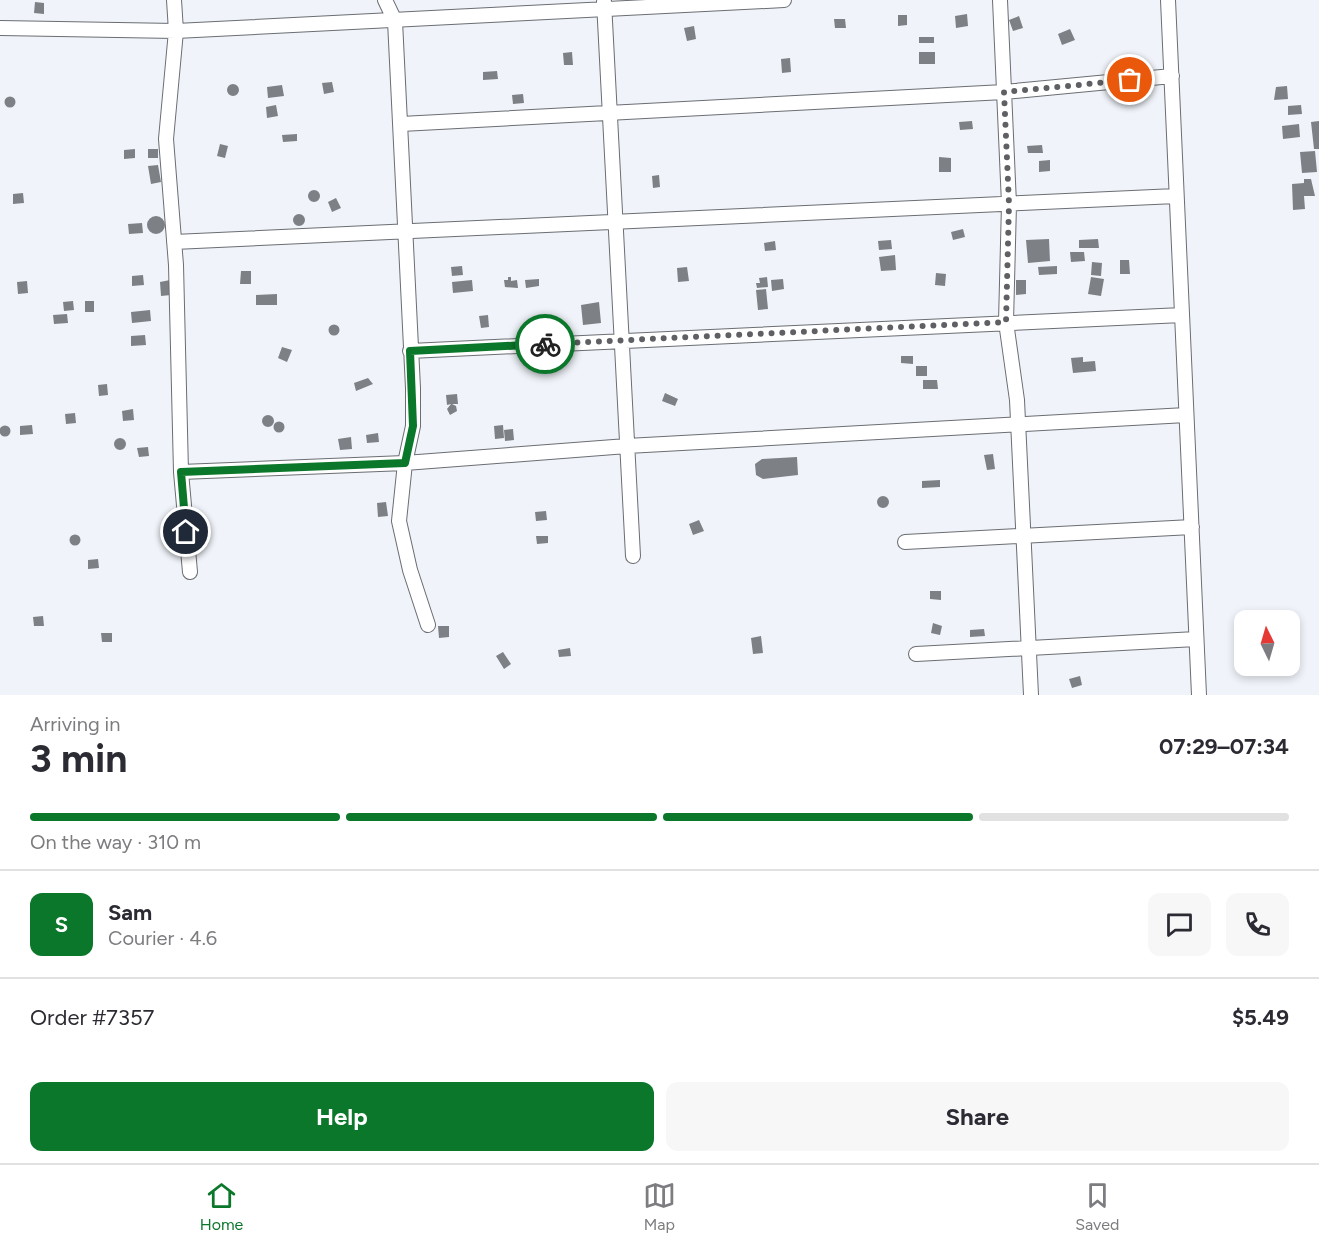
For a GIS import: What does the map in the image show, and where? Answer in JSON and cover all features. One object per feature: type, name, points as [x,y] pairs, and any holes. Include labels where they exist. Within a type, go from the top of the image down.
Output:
[{"type":"street","points":[[174,0],[176,31],[166,139],[174,242],[181,472],[190,572]]},
{"type":"street","points":[[385,0],[395,21],[413,426],[405,463],[399,520],[410,570],[428,625]]},
{"type":"street","points":[[0,28],[176,31],[395,21],[604,4],[784,0]]},
{"type":"street","points":[[1000,0],[1009,204],[1006,322],[1018,423],[1031,695]]},
{"type":"street","points":[[1168,0],[1199,695]]},
{"type":"street","points":[[604,4],[633,556]]},
{"type":"street","points":[[401,124],[610,115],[1004,92],[1172,76]]},
{"type":"street","points":[[174,242],[1176,196]]},
{"type":"street","points":[[410,351],[1182,315]]},
{"type":"street","points":[[181,472],[405,463],[627,446],[1186,414]]},
{"type":"street","points":[[905,542],[1192,527]]},
{"type":"street","points":[[916,654],[1196,639]]},
{"type":"building","points":[[35,2],[44,3],[44,14],[34,13]]},
{"type":"building","points":[[967,14],[968,26],[956,28],[955,16]]},
{"type":"building","points":[[898,15],[907,15],[907,25],[898,26]]},
{"type":"building","points":[[1019,16],[1023,28],[1013,31],[1009,20]]},
{"type":"building","points":[[834,19],[845,19],[846,28],[835,28]]},
{"type":"building","points":[[694,26],[696,39],[687,41],[684,28]]},
{"type":"building","points":[[1070,29],[1075,40],[1062,45],[1058,34]]},
{"type":"building","points":[[919,37],[934,37],[934,43],[919,43]]},
{"type":"building","points":[[572,52],[573,65],[564,65],[563,53]]},
{"type":"building","points":[[919,52],[935,52],[935,64],[919,64]]},
{"type":"building","points":[[790,58],[791,72],[782,73],[781,59]]},
{"type":"building","points":[[497,71],[498,79],[483,80],[483,72]]},
{"type":"building","points":[[332,82],[334,92],[324,94],[322,83]]},
{"type":"building","points":[[235,84],[239,90],[235,96],[231,96],[227,88]]},
{"type":"building","points":[[282,85],[284,96],[268,98],[267,87]]},
{"type":"building","points":[[1287,86],[1288,99],[1274,100],[1276,87]]},
{"type":"building","points":[[523,94],[524,103],[513,104],[512,95]]},
{"type":"building","points":[[10,96],[16,102],[10,108],[4,102]]},
{"type":"building","points":[[276,105],[278,116],[267,118],[266,107]]},
{"type":"building","points":[[1301,105],[1302,114],[1288,115],[1288,106]]},
{"type":"building","points":[[972,121],[973,129],[960,130],[959,122]]},
{"type":"building","points":[[1319,121],[1319,149],[1314,149],[1311,122]]},
{"type":"building","points":[[1299,124],[1300,137],[1283,139],[1282,126]]},
{"type":"building","points":[[297,134],[297,141],[283,142],[282,135]]},
{"type":"building","points":[[220,144],[228,146],[225,158],[217,156]]},
{"type":"building","points":[[1042,145],[1043,153],[1028,153],[1027,146]]},
{"type":"building","points":[[135,149],[135,158],[124,159],[124,150]]},
{"type":"building","points":[[148,149],[158,149],[158,158],[148,158]]},
{"type":"building","points":[[1315,151],[1317,172],[1302,173],[1300,152]]},
{"type":"building","points":[[939,157],[951,158],[951,172],[939,172]]},
{"type":"building","points":[[1050,160],[1050,171],[1039,172],[1039,161]]},
{"type":"building","points":[[158,165],[161,182],[151,184],[148,166]]},
{"type":"building","points":[[659,175],[660,187],[653,188],[652,176]]},
{"type":"building","points":[[1304,179],[1311,179],[1315,196],[1304,196],[1305,209],[1293,210],[1292,184],[1304,183]]},
{"type":"building","points":[[316,190],[320,196],[316,202],[312,202],[308,194]]},
{"type":"building","points":[[23,193],[24,203],[13,204],[13,194]]},
{"type":"building","points":[[336,198],[341,208],[332,212],[328,202]]},
{"type":"building","points":[[301,214],[304,215],[304,225],[297,226],[294,225],[293,218],[294,215]]},
{"type":"building","points":[[156,216],[164,221],[165,225],[160,233],[156,234],[148,229],[147,225],[152,217]]},
{"type":"building","points":[[142,223],[143,233],[129,234],[128,224]]},
{"type":"building","points":[[963,229],[965,237],[953,240],[951,232]]},
{"type":"building","points":[[1049,239],[1050,261],[1028,263],[1026,240]]},
{"type":"building","points":[[1098,239],[1099,248],[1079,248],[1079,240]]},
{"type":"building","points":[[891,240],[892,249],[879,250],[878,241]]},
{"type":"building","points":[[775,241],[776,250],[765,251],[764,243]]},
{"type":"building","points":[[1070,252],[1084,252],[1085,261],[1071,262]]},
{"type":"building","points":[[895,255],[896,270],[881,271],[879,257]]},
{"type":"building","points":[[1120,260],[1129,260],[1130,274],[1120,274]]},
{"type":"building","points":[[1092,262],[1102,263],[1101,276],[1091,275]]},
{"type":"building","points":[[462,266],[463,275],[452,276],[451,267]]},
{"type":"building","points":[[1057,266],[1057,274],[1039,275],[1038,267]]},
{"type":"building","points":[[687,267],[689,281],[678,282],[677,268]]},
{"type":"building","points":[[241,271],[251,271],[251,284],[240,284]]},
{"type":"building","points":[[936,273],[946,274],[945,286],[935,285]]},
{"type":"building","points":[[143,275],[144,285],[132,286],[132,276]]},
{"type":"building","points":[[508,277],[511,277],[511,281],[517,280],[518,288],[505,287],[504,280],[508,280]]},
{"type":"building","points":[[767,277],[768,287],[757,288],[756,283],[760,283],[759,278]]},
{"type":"building","points":[[1091,277],[1104,279],[1101,296],[1088,294]]},
{"type":"building","points":[[539,279],[539,286],[526,288],[525,280]]},
{"type":"building","points":[[783,279],[784,289],[772,291],[771,280]]},
{"type":"building","points":[[170,280],[171,295],[161,296],[160,282]]},
{"type":"building","points":[[472,280],[473,291],[453,293],[452,282]]},
{"type":"building","points":[[1016,280],[1026,280],[1026,294],[1016,295]]},
{"type":"building","points":[[27,281],[28,293],[18,294],[17,282]]},
{"type":"building","points":[[766,289],[768,309],[758,310],[756,290]]},
{"type":"building","points":[[277,294],[277,305],[256,305],[256,295]]},
{"type":"building","points":[[73,301],[74,310],[64,311],[63,302]]},
{"type":"building","points":[[85,301],[94,301],[94,312],[85,312]]},
{"type":"building","points":[[599,302],[601,323],[583,325],[581,305]]},
{"type":"building","points":[[150,310],[151,321],[132,323],[131,312]]},
{"type":"building","points":[[67,314],[68,323],[54,324],[53,315]]},
{"type":"building","points":[[488,315],[489,327],[481,328],[479,316]]},
{"type":"building","points":[[334,325],[338,326],[338,334],[334,335],[330,334],[329,330],[330,326]]},
{"type":"building","points":[[145,335],[146,345],[131,346],[131,336]]},
{"type":"building","points":[[282,347],[292,350],[287,362],[278,358]]},
{"type":"building","points":[[901,356],[913,356],[913,364],[901,363]]},
{"type":"building","points":[[1083,357],[1083,362],[1095,361],[1096,371],[1073,373],[1071,358]]},
{"type":"building","points":[[916,366],[927,366],[927,376],[916,376]]},
{"type":"building","points":[[368,378],[373,384],[356,391],[354,383]]},
{"type":"building","points":[[923,380],[937,380],[938,389],[923,389]]},
{"type":"building","points":[[107,384],[108,395],[99,396],[98,385]]},
{"type":"building","points":[[665,393],[678,399],[675,406],[662,401]]},
{"type":"building","points":[[457,394],[458,404],[452,404],[456,406],[457,411],[450,415],[447,409],[451,404],[447,405],[446,395]]},
{"type":"building","points":[[133,409],[134,420],[123,421],[122,411]]},
{"type":"building","points":[[75,413],[76,423],[66,424],[65,414]]},
{"type":"building","points":[[268,415],[274,421],[268,427],[262,421]]},
{"type":"building","points":[[279,421],[285,427],[279,433],[273,427]]},
{"type":"building","points":[[5,425],[11,431],[5,437],[-1,431]]},
{"type":"building","points":[[32,425],[33,434],[20,435],[20,426]]},
{"type":"building","points":[[503,425],[504,438],[495,439],[494,426]]},
{"type":"building","points":[[513,429],[514,440],[505,441],[504,430]]},
{"type":"building","points":[[378,433],[379,442],[367,443],[366,435]]},
{"type":"building","points":[[351,437],[352,449],[340,450],[338,439]]},
{"type":"building","points":[[122,438],[126,444],[122,450],[118,450],[114,442]]},
{"type":"building","points":[[148,447],[149,456],[139,457],[137,448]]},
{"type":"building","points":[[993,454],[995,469],[987,470],[984,455]]},
{"type":"building","points":[[797,457],[798,475],[763,479],[756,475],[755,464],[762,459]]},
{"type":"building","points":[[940,480],[940,487],[922,488],[922,481]]},
{"type":"building","points":[[883,496],[889,502],[883,508],[877,502]]},
{"type":"building","points":[[386,502],[388,516],[378,517],[377,503]]},
{"type":"building","points":[[546,511],[547,520],[536,521],[535,512]]},
{"type":"building","points":[[699,520],[704,531],[693,535],[689,524]]},
{"type":"building","points":[[75,534],[81,540],[75,546],[69,540]]},
{"type":"building","points":[[536,536],[548,536],[548,543],[537,544]]},
{"type":"building","points":[[98,559],[99,568],[88,569],[88,560]]},
{"type":"building","points":[[930,591],[941,591],[941,600],[930,599]]},
{"type":"building","points":[[43,616],[44,626],[34,626],[33,617]]},
{"type":"building","points":[[933,623],[942,626],[940,635],[931,633]]},
{"type":"building","points":[[438,626],[449,626],[449,637],[439,638]]},
{"type":"building","points":[[984,629],[985,636],[970,637],[970,630]]},
{"type":"building","points":[[101,633],[112,633],[112,642],[102,642]]},
{"type":"building","points":[[761,636],[763,653],[753,654],[751,638]]},
{"type":"building","points":[[570,648],[571,656],[559,657],[558,650]]},
{"type":"building","points":[[503,652],[511,664],[504,669],[496,656]]},
{"type":"building","points":[[1080,676],[1082,685],[1072,688],[1069,679]]},
{"type":"way so far","points":[[545,344],[1006,322],[1009,204],[1004,92],[1130,80]]},
{"type":"route","points":[[186,532],[181,472],[405,463],[413,426],[410,351],[545,344]]}]
